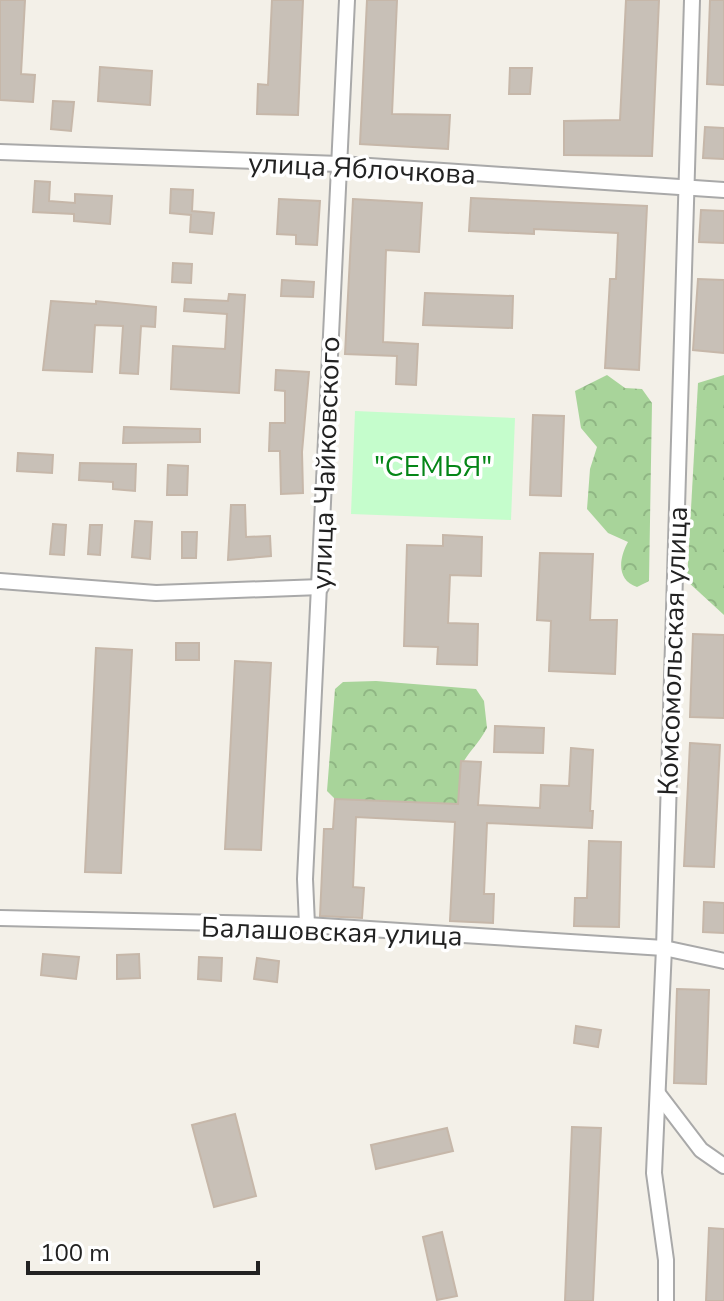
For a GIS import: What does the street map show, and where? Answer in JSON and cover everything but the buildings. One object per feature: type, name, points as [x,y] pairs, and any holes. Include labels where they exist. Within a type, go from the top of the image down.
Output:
[{"type":"street","name":"улица Чайковского","points":[[307,925],[305,879],[347,0]]},
{"type":"street","name":"Комсомольская улица","points":[[666,1301],[666,1260],[654,1173],[664,948],[684,189],[692,0]]},
{"type":"street","name":"улица Яблочкова","points":[[0,152],[340,164],[724,190]]},
{"type":"street","points":[[0,581],[156,593],[321,587]]},
{"type":"street","name":"Балашовская улица","points":[[0,918],[307,925],[664,948],[724,961]]},
{"type":"street","points":[[659,1095],[701,1150],[724,1166]]},
{"type":"green space","points":[[607,375],[625,388],[642,389],[652,403],[649,581],[637,587],[625,579],[621,568],[628,542],[608,533],[587,509],[590,469],[597,447],[581,428],[575,391]]},
{"type":"green space","points":[[724,375],[724,615],[687,581],[698,383]]},
{"type":"green space","name":"\"СЕМЬЯ\"","points":[[355,411],[515,418],[511,520],[351,514]]},
{"type":"green space","points":[[376,681],[476,689],[484,701],[487,728],[460,770],[469,805],[335,799],[327,791],[335,689],[343,682]]}]
